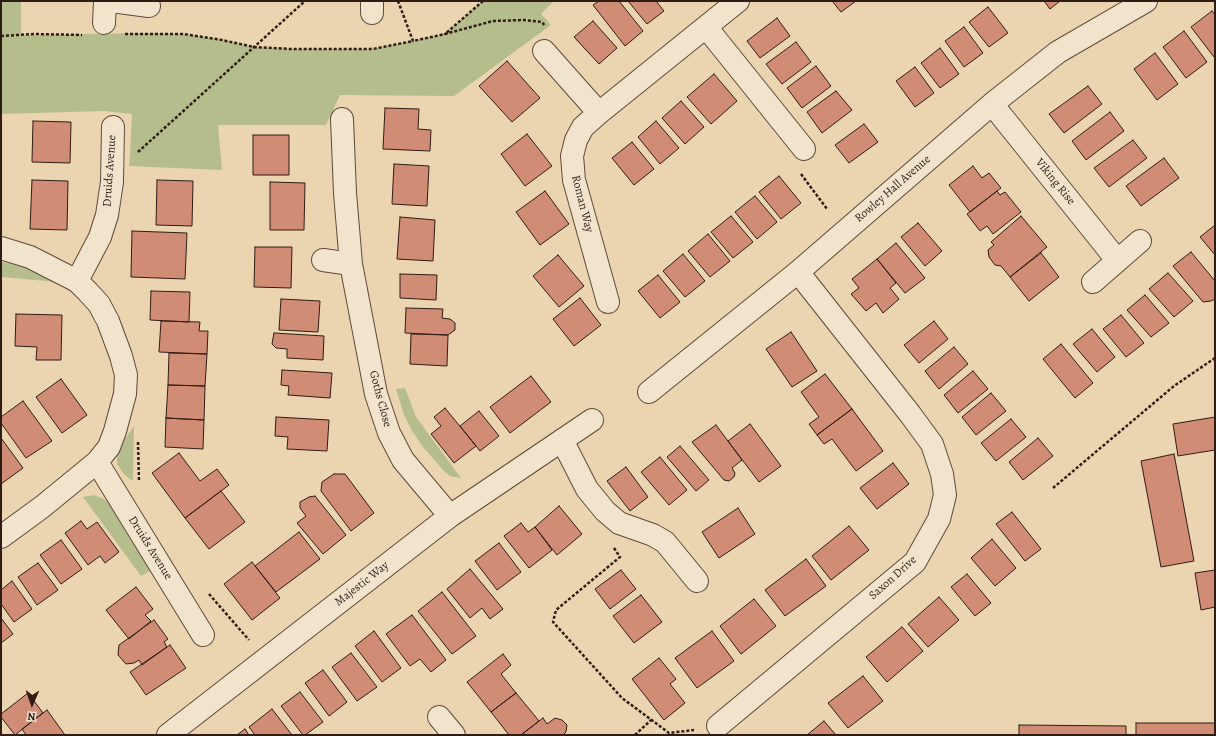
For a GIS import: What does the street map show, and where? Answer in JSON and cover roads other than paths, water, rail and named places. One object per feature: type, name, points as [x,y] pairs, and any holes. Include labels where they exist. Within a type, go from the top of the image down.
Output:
[{"type":"street","points":[[104,23],[105,1]]},
{"type":"street","points":[[111,1],[149,6]]},
{"type":"street","name":"Roman Way","points":[[608,302],[574,180],[572,156],[576,140],[583,127],[599,113],[738,1]]},
{"type":"street","name":"Rowley Hall Avenue","points":[[649,392],[798,272],[992,104],[1058,52],[1146,1]]},
{"type":"street","points":[[706,26],[804,149]]},
{"type":"street","points":[[544,51],[599,113]]},
{"type":"street","name":"Viking Rise","points":[[992,104],[1117,260]]},
{"type":"street","name":"Goths Close","points":[[342,119],[344,193],[351,264],[376,394],[389,433],[403,460],[450,516]]},
{"type":"street","name":"Druids Avenue","points":[[77,281],[100,237],[107,215],[112,182],[113,127]]},
{"type":"street","points":[[1093,282],[1140,241]]},
{"type":"street","points":[[1,248],[30,257],[77,281],[99,304],[108,321],[121,356],[126,375],[125,394],[121,412],[109,447],[96,462],[42,507],[1,537]]},
{"type":"street","points":[[323,260],[351,264]]},
{"type":"street","name":"Saxon Drive","points":[[718,726],[915,562],[939,519],[945,495],[942,474],[932,444],[798,272]]},
{"type":"street","name":"Majestic Way","points":[[171,734],[265,659],[450,516],[592,420]]},
{"type":"street","points":[[562,440],[587,489],[605,511],[619,523],[653,535],[665,542],[697,581]]},
{"type":"street","name":"Druids Avenue","points":[[96,462],[203,635]]},
{"type":"street","points":[[439,718],[454,735]]}]
